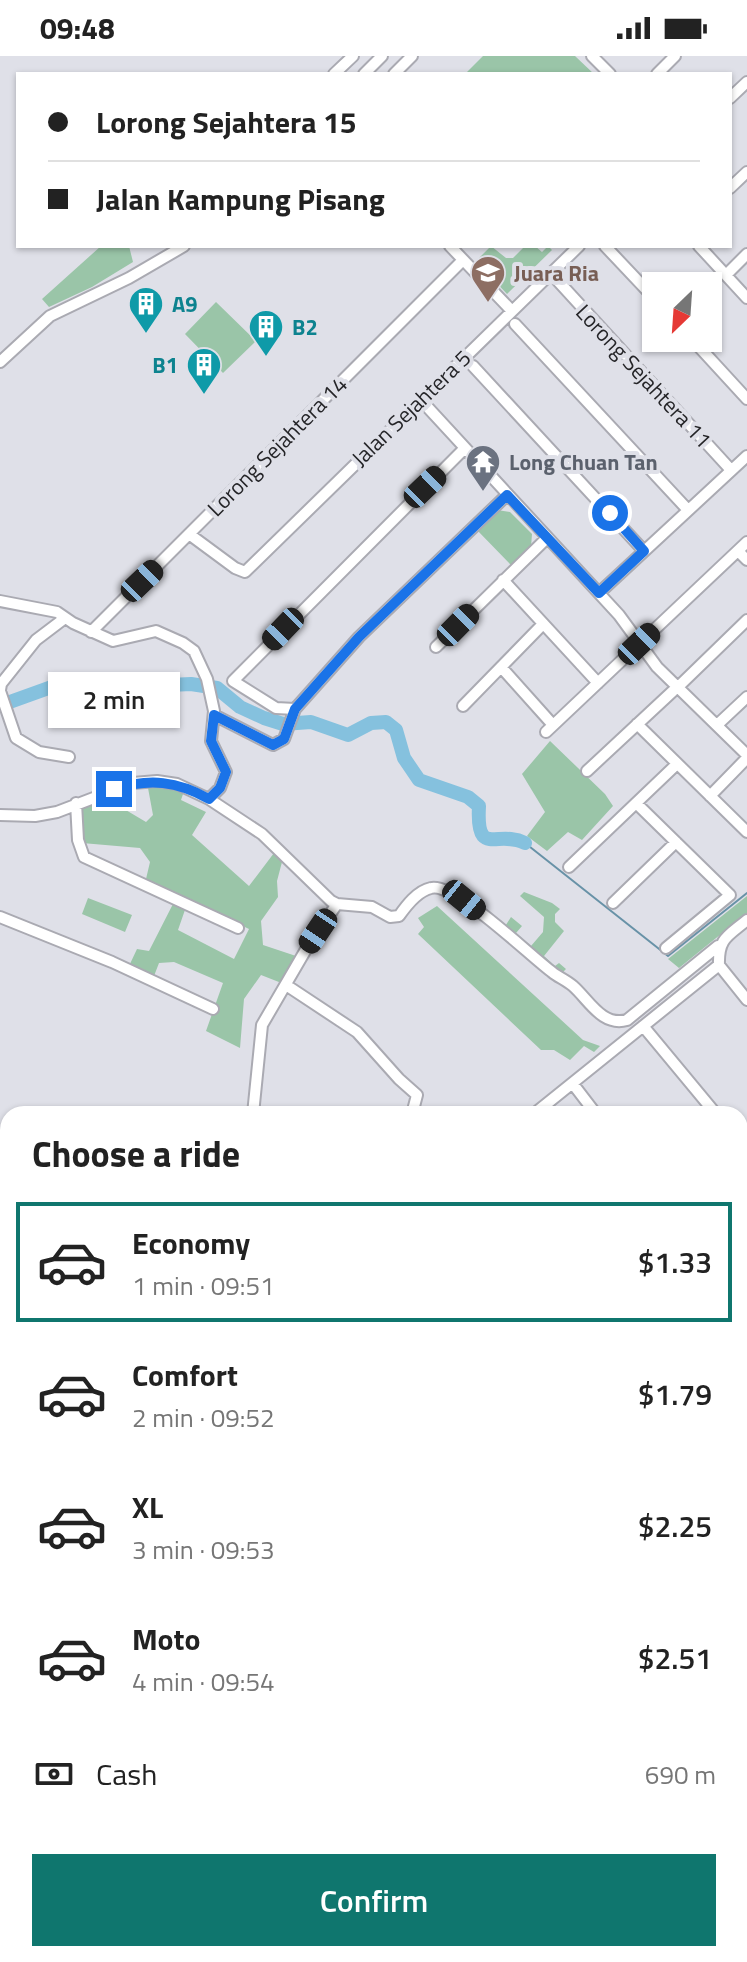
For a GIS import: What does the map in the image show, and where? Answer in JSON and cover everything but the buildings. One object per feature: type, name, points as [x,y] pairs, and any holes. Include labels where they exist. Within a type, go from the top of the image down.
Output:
[{"type":"street","points":[[336,72],[353,56]]},
{"type":"street","points":[[366,72],[382,56]]},
{"type":"street","points":[[396,72],[412,56]]},
{"type":"street","points":[[592,56],[608,72]]},
{"type":"street","points":[[659,72],[675,56]]},
{"type":"street","points":[[732,96],[747,82]]},
{"type":"street","points":[[732,186],[747,172]]},
{"type":"street","points":[[0,362],[50,316],[129,278],[181,248]]},
{"type":"street","points":[[452,248],[511,310]]},
{"type":"street","name":"Jalan Sejahtera 5","points":[[189,534],[245,572],[577,248]]},
{"type":"street","points":[[607,248],[642,285]]},
{"type":"street","points":[[701,248],[747,298]]},
{"type":"street","points":[[726,275],[747,254]]},
{"type":"street","name":"Lorong Sejahtera 14","points":[[91,632],[463,260]]},
{"type":"street","name":"Lorong Sejahtera 11","points":[[558,281],[731,470]]},
{"type":"street","points":[[515,324],[688,510]]},
{"type":"street","points":[[704,352],[747,399]]},
{"type":"street","points":[[473,366],[644,551]]},
{"type":"street","points":[[420,399],[626,623],[675,689],[747,756],[710,796]]},
{"type":"street","points":[[295,709],[276,708],[233,681],[465,448]]},
{"type":"street","points":[[599,593],[747,456]]},
{"type":"street","points":[[214,715],[273,745],[284,739],[295,709],[359,637],[507,495]]},
{"type":"street","points":[[436,647],[547,538]]},
{"type":"street","points":[[501,667],[550,728],[747,542]]},
{"type":"street","points":[[738,551],[747,560]]},
{"type":"street","points":[[503,580],[598,683]]},
{"type":"street","points":[[0,601],[57,612],[113,641],[149,630],[163,633],[194,651],[214,715],[211,741],[226,772],[220,788],[209,799]]},
{"type":"street","points":[[65,618],[26,651],[1,684],[0,690],[16,738],[39,752],[69,757]]},
{"type":"street","points":[[587,771],[747,620]]},
{"type":"street","points":[[463,706],[543,624]]},
{"type":"street","points":[[717,725],[747,697]]},
{"type":"street","points":[[637,724],[747,832]]},
{"type":"street","points":[[569,867],[677,764]]},
{"type":"street","points":[[0,815],[35,816],[57,812],[143,782],[177,784],[209,799],[262,834],[337,904],[372,907],[390,917],[399,916],[408,904],[431,888],[464,900],[573,986],[605,1018],[618,1023],[627,1020],[747,920]]},
{"type":"street","points":[[76,803],[78,840],[84,857],[238,928]]},
{"type":"street","points":[[636,803],[730,895],[666,948]]},
{"type":"street","points":[[613,903],[676,842]]},
{"type":"street","points":[[254,1106],[260,1032],[264,1019],[337,904]]},
{"type":"street","points":[[0,917],[112,962],[213,1009]]},
{"type":"street","points":[[718,946],[719,965],[747,1000]]},
{"type":"street","points":[[544,1106],[719,965]]},
{"type":"street","points":[[286,985],[357,1032],[417,1095],[414,1106]]},
{"type":"street","points":[[643,1026],[709,1106]]},
{"type":"street","points":[[573,1084],[590,1106]]},
{"type":"green space","points":[[483,56],[575,56],[592,72],[467,72]]},
{"type":"green space","points":[[99,248],[130,248],[133,262],[92,287],[49,307],[42,299]]},
{"type":"green space","points":[[489,248],[506,258],[513,258],[523,248],[537,248],[542,252],[546,248],[552,250],[507,294],[476,261]]},
{"type":"green space","points":[[216,302],[256,341],[223,373],[185,334]]},
{"type":"green space","points":[[497,510],[510,512],[532,534],[531,547],[511,565],[476,529]]},
{"type":"green space","points":[[550,741],[605,794],[613,806],[582,840],[568,832],[547,851],[527,836],[545,812],[522,774]]},
{"type":"green space","points":[[169,785],[184,791],[181,800],[206,812],[192,835],[249,886],[274,853],[282,862],[277,881],[278,897],[261,921],[263,945],[296,956],[284,984],[261,975],[244,999],[240,1048],[206,1031],[223,983],[174,962],[159,963],[154,976],[129,966],[137,949],[149,951],[174,902],[186,907],[178,930],[234,959],[249,929],[146,879],[150,862],[140,848],[82,843],[80,806],[110,793],[114,803],[146,822],[153,815],[148,788]]},
{"type":"green space","points":[[524,892],[560,909],[555,914],[555,922],[564,931],[544,956],[555,966],[559,963],[566,969],[563,972],[553,970],[504,928],[511,917],[522,926],[516,933],[531,946],[543,932],[544,917],[520,896]]},
{"type":"green space","points":[[747,896],[747,913],[679,968],[668,959]]},
{"type":"green space","points":[[88,898],[132,915],[125,932],[82,914]]},
{"type":"green space","points":[[437,906],[583,1040],[600,1046],[594,1052],[584,1046],[570,1060],[554,1050],[541,1050],[418,934],[424,927],[418,918]]},
{"type":"waterway","points":[[7,703],[57,685],[84,689],[191,684],[217,688],[240,707],[283,724],[311,722],[348,735],[371,723],[386,722],[396,730],[404,758],[419,780],[468,797],[479,806],[479,822],[485,837],[525,843]]},
{"type":"waterway","points":[[525,843],[668,956],[747,893]]},
{"type":"place","name":"Juara Ria","points":[[488,304]]},
{"type":"place","name":"A9","points":[[146,335]]},
{"type":"place","name":"B2","points":[[266,358]]},
{"type":"place","name":"B1","points":[[204,396]]},
{"type":"place","name":"Long Chuan Tan","points":[[483,493]]},
{"type":"route","points":[[114,789],[133,783],[157,781],[177,784],[209,799],[226,778],[211,741],[214,715],[273,745],[284,739],[295,709],[359,637],[507,495],[599,593],[644,551],[610,513]]}]
